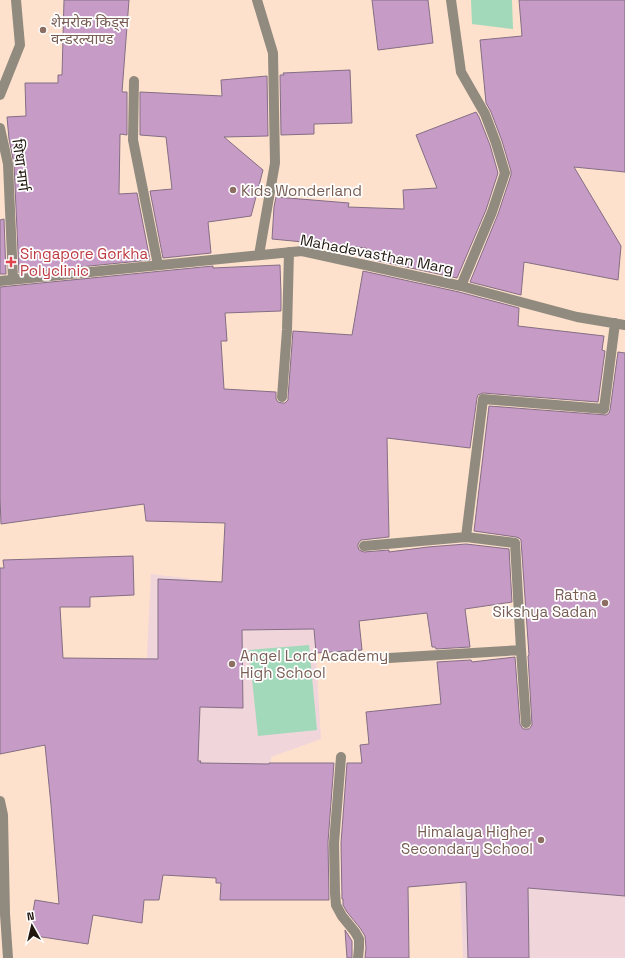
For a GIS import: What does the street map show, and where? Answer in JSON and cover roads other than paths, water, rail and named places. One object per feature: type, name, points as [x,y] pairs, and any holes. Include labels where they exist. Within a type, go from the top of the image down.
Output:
[{"type":"street","points":[[0,95],[20,45],[16,0]]},
{"type":"street","points":[[256,0],[273,53],[275,163],[259,256]]},
{"type":"street","points":[[451,0],[461,72],[485,114],[505,173],[492,212],[460,286]]},
{"type":"street","points":[[134,81],[133,140],[158,265]]},
{"type":"street","name":"शिधा मार्ग","points":[[0,128],[8,164],[13,279]]},
{"type":"street","name":"Mahadevasthan Marg","points":[[0,281],[302,251],[460,286],[577,317],[620,324]]},
{"type":"street","points":[[282,397],[287,330],[290,252]]},
{"type":"street","points":[[466,537],[483,399],[604,409],[620,324]]},
{"type":"street","points":[[364,546],[466,537],[515,543],[526,723]]},
{"type":"street","points":[[389,658],[521,650]]},
{"type":"street","points":[[341,757],[334,843],[335,894],[336,905],[359,939],[358,958]]},
{"type":"street","points":[[0,801],[3,815],[2,914],[8,958]]},
{"type":"place","name":"शेमरोक किड्स वन्डरल्याण्ड","points":[[43,30]]},
{"type":"place","name":"Kids Wonderland","points":[[233,190]]},
{"type":"place","name":"Singapore Gorkha Polyclinic","points":[[11,262]]},
{"type":"place","name":"Ratna Sikshya Sadan","points":[[605,603]]},
{"type":"place","name":"Angel Lord Academy High School","points":[[232,664]]},
{"type":"place","name":"Himalaya Higher Secondary School","points":[[541,840]]}]
